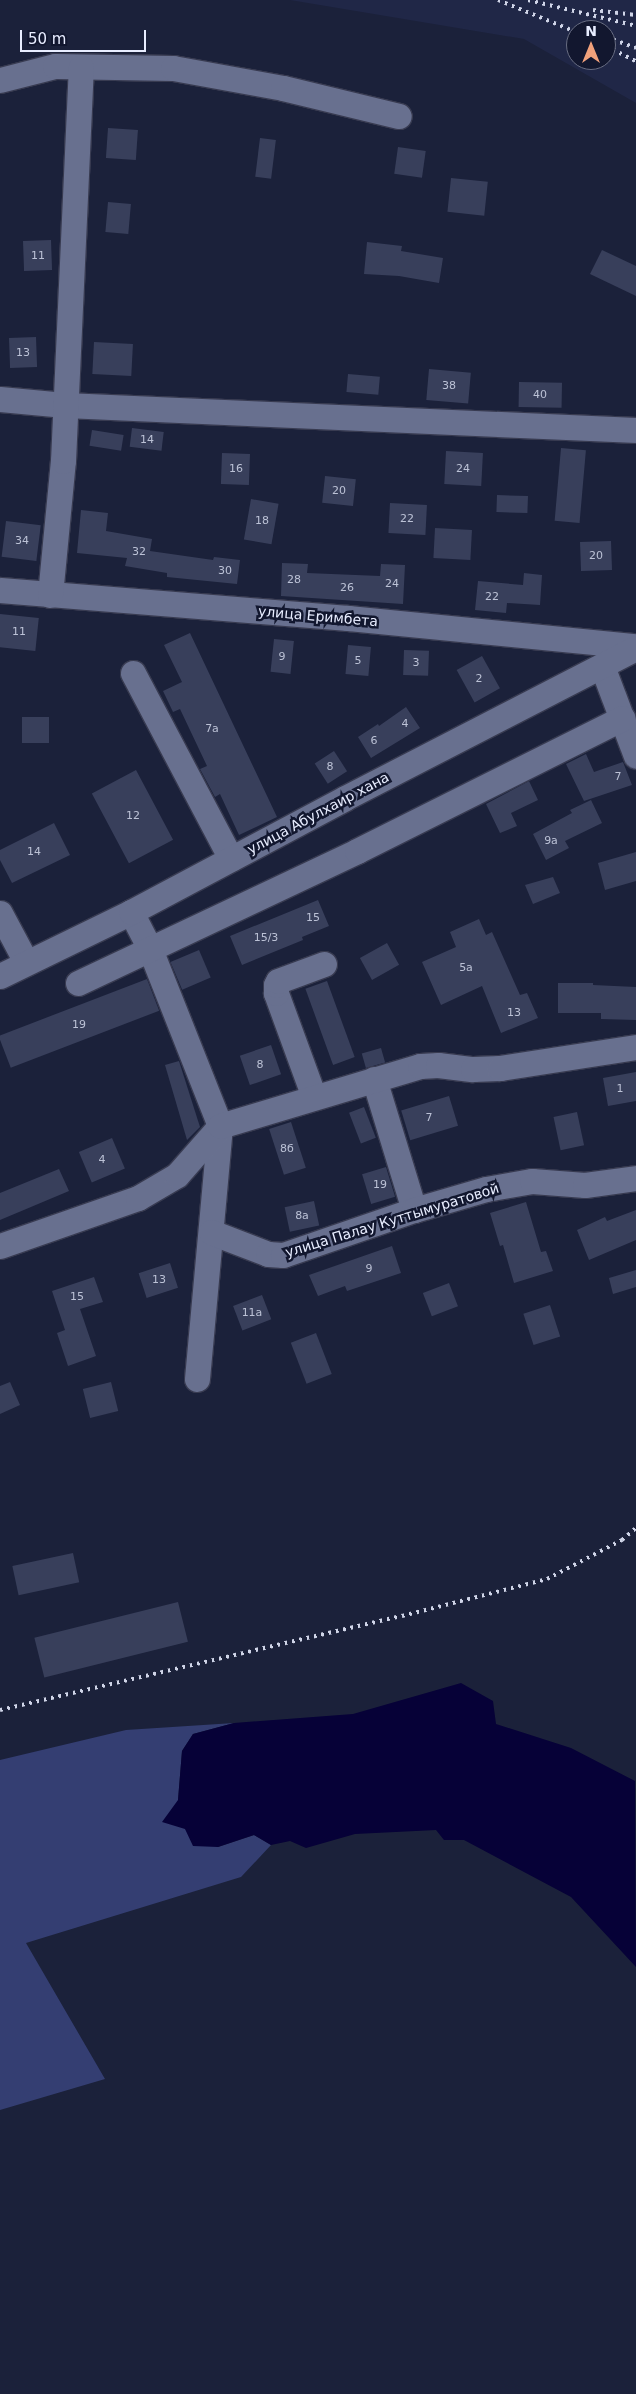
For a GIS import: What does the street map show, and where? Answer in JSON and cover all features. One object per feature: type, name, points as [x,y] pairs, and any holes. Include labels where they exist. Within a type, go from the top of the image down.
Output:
[{"type":"street","points":[[0,80],[55,66],[173,68],[283,88],[399,116]]},
{"type":"street","points":[[50,595],[63,461],[81,66]]},
{"type":"street","points":[[0,399],[65,405],[636,430]]},
{"type":"street","name":"улица Еримбета","points":[[0,590],[348,618],[636,647]]},
{"type":"street","name":"улица Абулхаир хана","points":[[0,976],[131,912],[636,647]]},
{"type":"street","points":[[602,666],[636,756]]},
{"type":"street","points":[[134,673],[230,859]]},
{"type":"street","points":[[78,983],[150,949],[360,857],[623,718]]},
{"type":"street","points":[[131,912],[150,949],[220,1126],[197,1379]]},
{"type":"street","points":[[0,913],[26,962]]},
{"type":"street","points":[[314,1097],[276,993],[276,985],[278,981],[324,964]]},
{"type":"street","points":[[0,1246],[138,1198],[177,1175],[220,1126],[420,1066],[438,1064],[473,1069],[500,1068],[636,1047]]},
{"type":"street","points":[[374,1080],[414,1210]]},
{"type":"street","name":"улица Палау Куттымуратовой","points":[[211,1232],[268,1254],[283,1255],[414,1210],[509,1184],[532,1182],[585,1184],[636,1178]]},
{"type":"shaded area","points":[[290,0],[636,0],[636,103],[578,70],[616,70],[616,20],[566,20],[566,63],[524,39]]},
{"type":"shaded area","points":[[461,1683],[493,1701],[496,1724],[571,1748],[635,1781],[636,1967],[571,1897],[464,1840],[444,1840],[436,1830],[355,1834],[306,1848],[290,1841],[271,1845],[254,1835],[218,1847],[193,1846],[185,1829],[162,1822],[178,1800],[182,1751],[193,1734],[234,1723],[353,1714]]},
{"type":"shaded area","points":[[234,1723],[193,1734],[182,1751],[178,1800],[185,1829],[218,1847],[254,1835],[271,1845],[241,1877],[26,1943],[105,2079],[0,2110],[0,1760],[126,1730]]},
{"type":"building","points":[[108,128],[138,130],[136,160],[106,158]]},
{"type":"building","points":[[260,138],[276,140],[271,179],[255,177]]},
{"type":"building","points":[[398,147],[426,151],[422,178],[394,174]]},
{"type":"building","points":[[451,178],[488,182],[484,216],[447,212]]},
{"type":"building","points":[[108,202],[131,204],[128,234],[105,232]]},
{"type":"building","points":[[51,240],[52,270],[24,271],[23,241]]},
{"type":"building","points":[[367,242],[402,246],[401,251],[443,258],[439,283],[399,276],[364,274]]},
{"type":"building","points":[[602,250],[636,266],[636,296],[590,274]]},
{"type":"building","points":[[36,337],[37,367],[10,368],[9,338]]},
{"type":"building","points":[[94,342],[133,344],[131,376],[92,374]]},
{"type":"building","points":[[429,369],[471,373],[468,404],[426,400]]},
{"type":"building","points":[[348,374],[380,377],[378,395],[346,392]]},
{"type":"building","points":[[519,382],[562,383],[562,408],[519,407]]},
{"type":"building","points":[[132,428],[164,432],[161,451],[130,447]]},
{"type":"building","points":[[92,430],[124,435],[121,451],[89,446]]},
{"type":"building","points":[[561,448],[586,450],[580,523],[555,521]]},
{"type":"building","points":[[446,451],[483,453],[481,486],[444,484]]},
{"type":"building","points":[[222,453],[250,454],[249,485],[221,484]]},
{"type":"building","points":[[325,476],[356,479],[353,506],[322,503]]},
{"type":"building","points":[[497,495],[528,496],[527,513],[496,512]]},
{"type":"building","points":[[251,499],[279,504],[271,544],[244,539]]},
{"type":"building","points":[[390,503],[427,505],[425,535],[388,533]]},
{"type":"building","points":[[81,510],[108,513],[106,531],[152,539],[150,551],[213,560],[214,557],[240,560],[237,584],[167,577],[167,573],[125,566],[127,558],[77,553]]},
{"type":"building","points":[[6,521],[41,525],[36,561],[2,557]]},
{"type":"building","points":[[435,528],[472,530],[470,560],[433,558]]},
{"type":"building","points":[[611,541],[612,570],[581,571],[580,542]]},
{"type":"building","points":[[282,563],[308,564],[307,573],[380,576],[381,564],[405,565],[403,604],[281,596]]},
{"type":"building","points":[[524,573],[542,575],[540,605],[507,603],[506,613],[475,610],[478,581],[523,585]]},
{"type":"building","points":[[0,614],[39,618],[35,651],[0,647]]},
{"type":"building","points":[[190,633],[277,817],[239,835],[220,794],[215,797],[200,769],[207,766],[180,709],[173,712],[163,691],[182,682],[164,645]]},
{"type":"building","points":[[274,639],[294,641],[290,674],[271,672]]},
{"type":"building","points":[[348,645],[371,647],[368,676],[345,674]]},
{"type":"building","points":[[404,650],[429,651],[428,676],[403,675]]},
{"type":"building","points":[[482,656],[500,688],[475,702],[457,670]]},
{"type":"building","points":[[406,707],[420,728],[371,758],[358,737],[378,724],[379,726]]},
{"type":"building","points":[[22,717],[49,717],[49,743],[22,743]]},
{"type":"building","points":[[334,751],[347,771],[328,784],[315,764]]},
{"type":"building","points":[[586,754],[594,772],[623,762],[632,785],[584,801],[566,764]]},
{"type":"building","points":[[136,770],[173,840],[129,863],[92,793]]},
{"type":"building","points":[[529,781],[538,800],[511,813],[517,826],[500,833],[486,804]]},
{"type":"building","points":[[591,800],[602,823],[565,841],[569,848],[546,860],[533,834],[572,813],[570,810]]},
{"type":"building","points":[[54,823],[70,855],[12,883],[0,860],[0,850]]},
{"type":"building","points":[[636,852],[636,881],[605,890],[598,863]]},
{"type":"building","points":[[553,877],[560,893],[533,904],[525,885]]},
{"type":"building","points":[[318,900],[329,926],[302,937],[303,940],[242,965],[230,936]]},
{"type":"building","points":[[479,919],[486,935],[492,932],[520,995],[527,993],[538,1018],[501,1033],[482,986],[441,1005],[422,962],[456,947],[450,932]]},
{"type":"building","points":[[387,943],[399,965],[372,980],[360,958]]},
{"type":"building","points":[[199,950],[211,978],[182,990],[170,962]]},
{"type":"building","points":[[147,979],[159,1011],[11,1068],[0,1035]]},
{"type":"building","points":[[327,981],[355,1057],[333,1065],[305,989]]},
{"type":"building","points":[[558,983],[593,983],[593,985],[636,987],[636,1020],[601,1019],[601,1013],[558,1013]]},
{"type":"building","points":[[271,1045],[281,1074],[250,1085],[240,1056]]},
{"type":"building","points":[[381,1048],[385,1062],[366,1068],[362,1054]]},
{"type":"building","points":[[179,1061],[200,1127],[187,1140],[165,1065]]},
{"type":"building","points":[[636,1072],[636,1101],[608,1106],[603,1078]]},
{"type":"building","points":[[449,1096],[458,1126],[410,1140],[401,1111]]},
{"type":"building","points":[[364,1107],[376,1138],[361,1144],[349,1113]]},
{"type":"building","points":[[577,1112],[584,1145],[561,1150],[554,1117]]},
{"type":"building","points":[[291,1122],[306,1168],[284,1175],[269,1129]]},
{"type":"building","points":[[112,1138],[125,1168],[92,1182],[79,1152]]},
{"type":"building","points":[[386,1167],[395,1197],[371,1204],[362,1174]]},
{"type":"building","points":[[59,1169],[69,1191],[0,1220],[0,1193]]},
{"type":"building","points":[[314,1201],[319,1225],[290,1232],[285,1207]]},
{"type":"building","points":[[526,1202],[541,1252],[546,1251],[553,1271],[514,1283],[503,1245],[500,1246],[490,1213]]},
{"type":"building","points":[[636,1210],[636,1240],[589,1260],[577,1230],[605,1217],[607,1221]]},
{"type":"building","points":[[392,1246],[401,1273],[347,1291],[345,1286],[318,1296],[309,1275]]},
{"type":"building","points":[[170,1263],[178,1288],[147,1298],[139,1273]]},
{"type":"building","points":[[636,1270],[636,1287],[613,1294],[609,1278]]},
{"type":"building","points":[[94,1277],[103,1302],[80,1309],[96,1356],[68,1366],[57,1333],[65,1330],[52,1291]]},
{"type":"building","points":[[449,1283],[458,1306],[432,1316],[423,1293]]},
{"type":"building","points":[[262,1295],[271,1319],[242,1330],[233,1306]]},
{"type":"building","points":[[550,1305],[560,1336],[534,1345],[523,1314]]},
{"type":"building","points":[[316,1333],[332,1374],[307,1384],[291,1343]]},
{"type":"building","points":[[10,1382],[20,1405],[0,1414],[0,1386]]},
{"type":"building","points":[[111,1382],[118,1411],[90,1418],[83,1389]]},
{"type":"building","points":[[73,1553],[79,1582],[19,1595],[12,1566]]},
{"type":"building","points":[[178,1602],[188,1642],[44,1678],[34,1638]]},
{"type":"railway","points":[[498,0],[566,28]]},
{"type":"railway","points":[[528,0],[636,26]]},
{"type":"railway","points":[[593,10],[636,15]]},
{"type":"railway","points":[[616,41],[636,48]]},
{"type":"railway","points":[[616,51],[636,61]]},
{"type":"railway","points":[[0,1710],[402,1616],[547,1579],[622,1540],[636,1528]]}]
